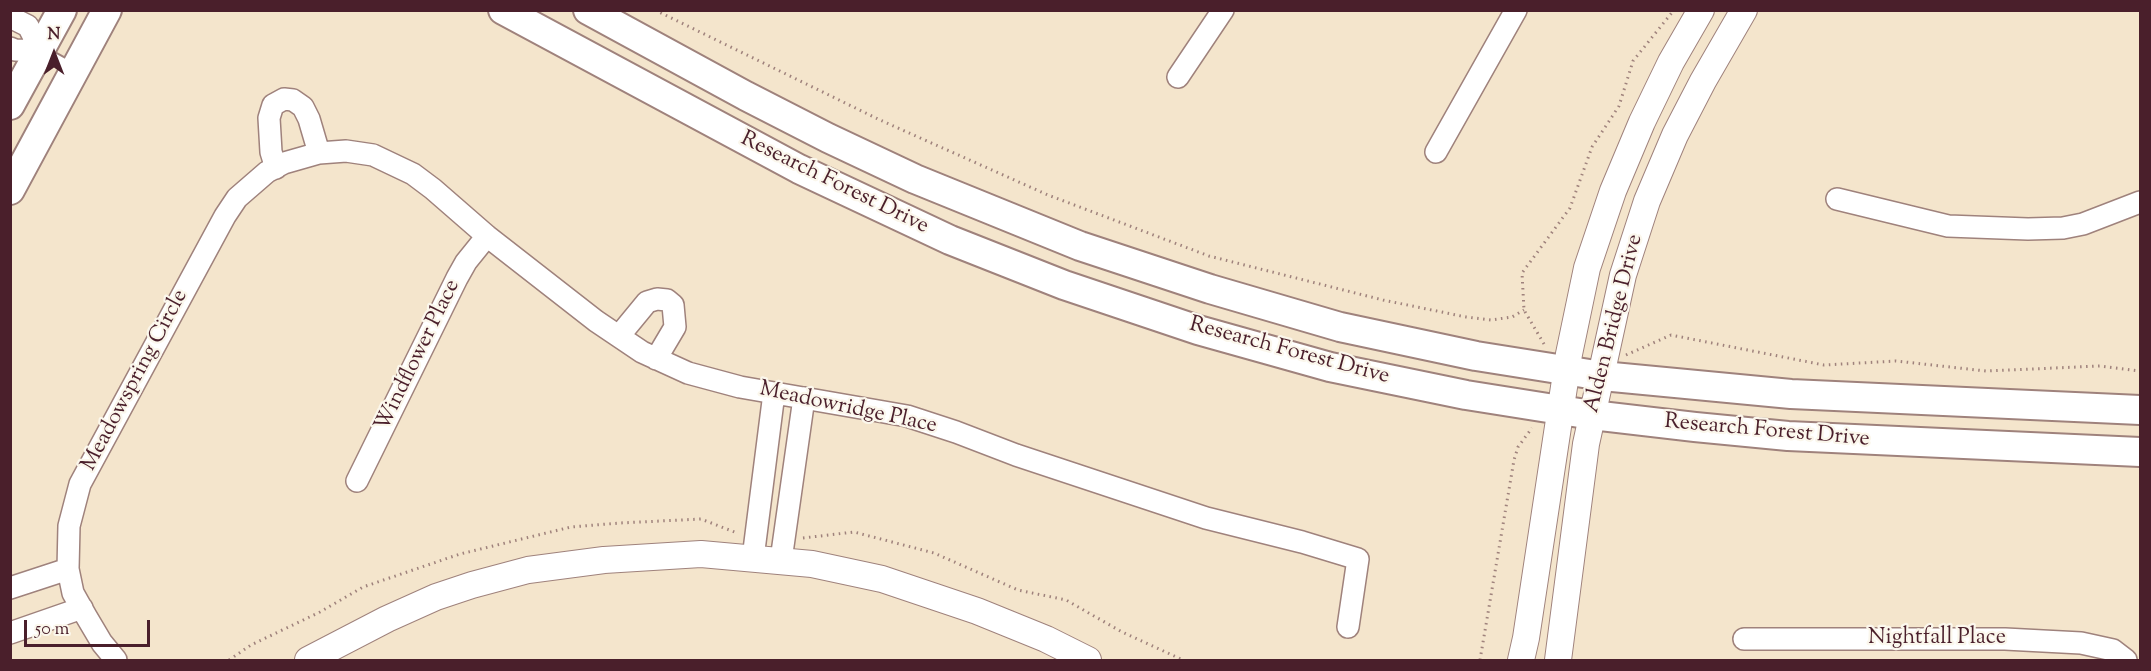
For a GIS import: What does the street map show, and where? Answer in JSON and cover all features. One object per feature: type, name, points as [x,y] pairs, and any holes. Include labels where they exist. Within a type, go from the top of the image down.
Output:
[{"type":"main road","points":[[10,105],[62,10]]},
{"type":"main road","points":[[10,190],[107,10]]},
{"type":"main road","name":"Research Forest Drive","points":[[503,10],[851,195],[950,240],[1064,285],[1198,330],[1330,367],[1466,395],[1695,428],[1788,436],[2140,452]]},
{"type":"main road","name":"Research Forest Drive","points":[[588,10],[746,96],[873,160],[1080,246],[1210,289],[1340,327],[1476,356],[1557,358],[1791,394],[2140,410]]},
{"type":"street","points":[[1178,77],[1223,10]]},
{"type":"street","points":[[1436,152],[1516,10]]},
{"type":"street","name":"Alden Bridge Drive","points":[[1521,660],[1557,358],[1613,190],[1671,62],[1701,10]]},
{"type":"street","name":"Alden Bridge Drive","points":[[1558,660],[1586,444],[1623,275],[1647,201],[1680,126],[1739,12]]},
{"type":"street","points":[[10,17],[28,26],[41,51],[10,48]]},
{"type":"street","points":[[276,168],[271,152],[269,118],[273,105],[284,99],[293,100],[303,108],[321,152]]},
{"type":"street","name":"Meadowridge Place","points":[[321,152],[346,151],[373,155],[413,174],[487,236],[619,336],[656,359],[688,373],[740,387],[907,416],[1206,518],[1302,542],[1358,559],[1348,627]]},
{"type":"street","name":"Meadowspring Circle","points":[[116,660],[102,643],[73,593],[68,569],[69,526],[80,484],[225,216],[237,198],[267,172],[284,163],[321,152]]},
{"type":"street","points":[[1837,200],[1948,226],[2028,229],[2063,228],[2083,224],[2102,219],[2140,202]]},
{"type":"street","name":"Windflower Place","points":[[357,481],[457,278],[466,262],[487,236]]},
{"type":"street","points":[[619,336],[647,302],[657,299],[667,300],[673,305],[675,327],[656,359]]},
{"type":"street","points":[[753,558],[774,393]]},
{"type":"street","points":[[781,560],[804,398]]},
{"type":"street","points":[[308,660],[436,597],[528,570],[604,560],[701,554],[812,564],[882,579],[977,611],[1046,639],[1088,660]]},
{"type":"street","points":[[10,588],[68,569]]},
{"type":"street","points":[[10,633],[82,608]]},
{"type":"street","name":"Nightfall Place","points":[[1744,639],[2048,641],[2081,643],[2114,650],[2126,660]]},
{"type":"lane","points":[[41,51],[75,70]]},
{"type":"path","points":[[655,10],[880,120],[1048,195],[1209,256],[1383,300],[1466,317],[1491,320],[1512,317],[1524,310]]},
{"type":"path","points":[[1557,358],[1524,310],[1522,273],[1570,208],[1592,147],[1619,106],[1633,61],[1674,10]]},
{"type":"path","points":[[1604,366],[1671,335],[1824,365],[1896,361],[1986,371],[2100,366],[2140,371]]},
{"type":"path","points":[[1479,660],[1514,460],[1518,447],[1535,424],[1551,408]]}]
